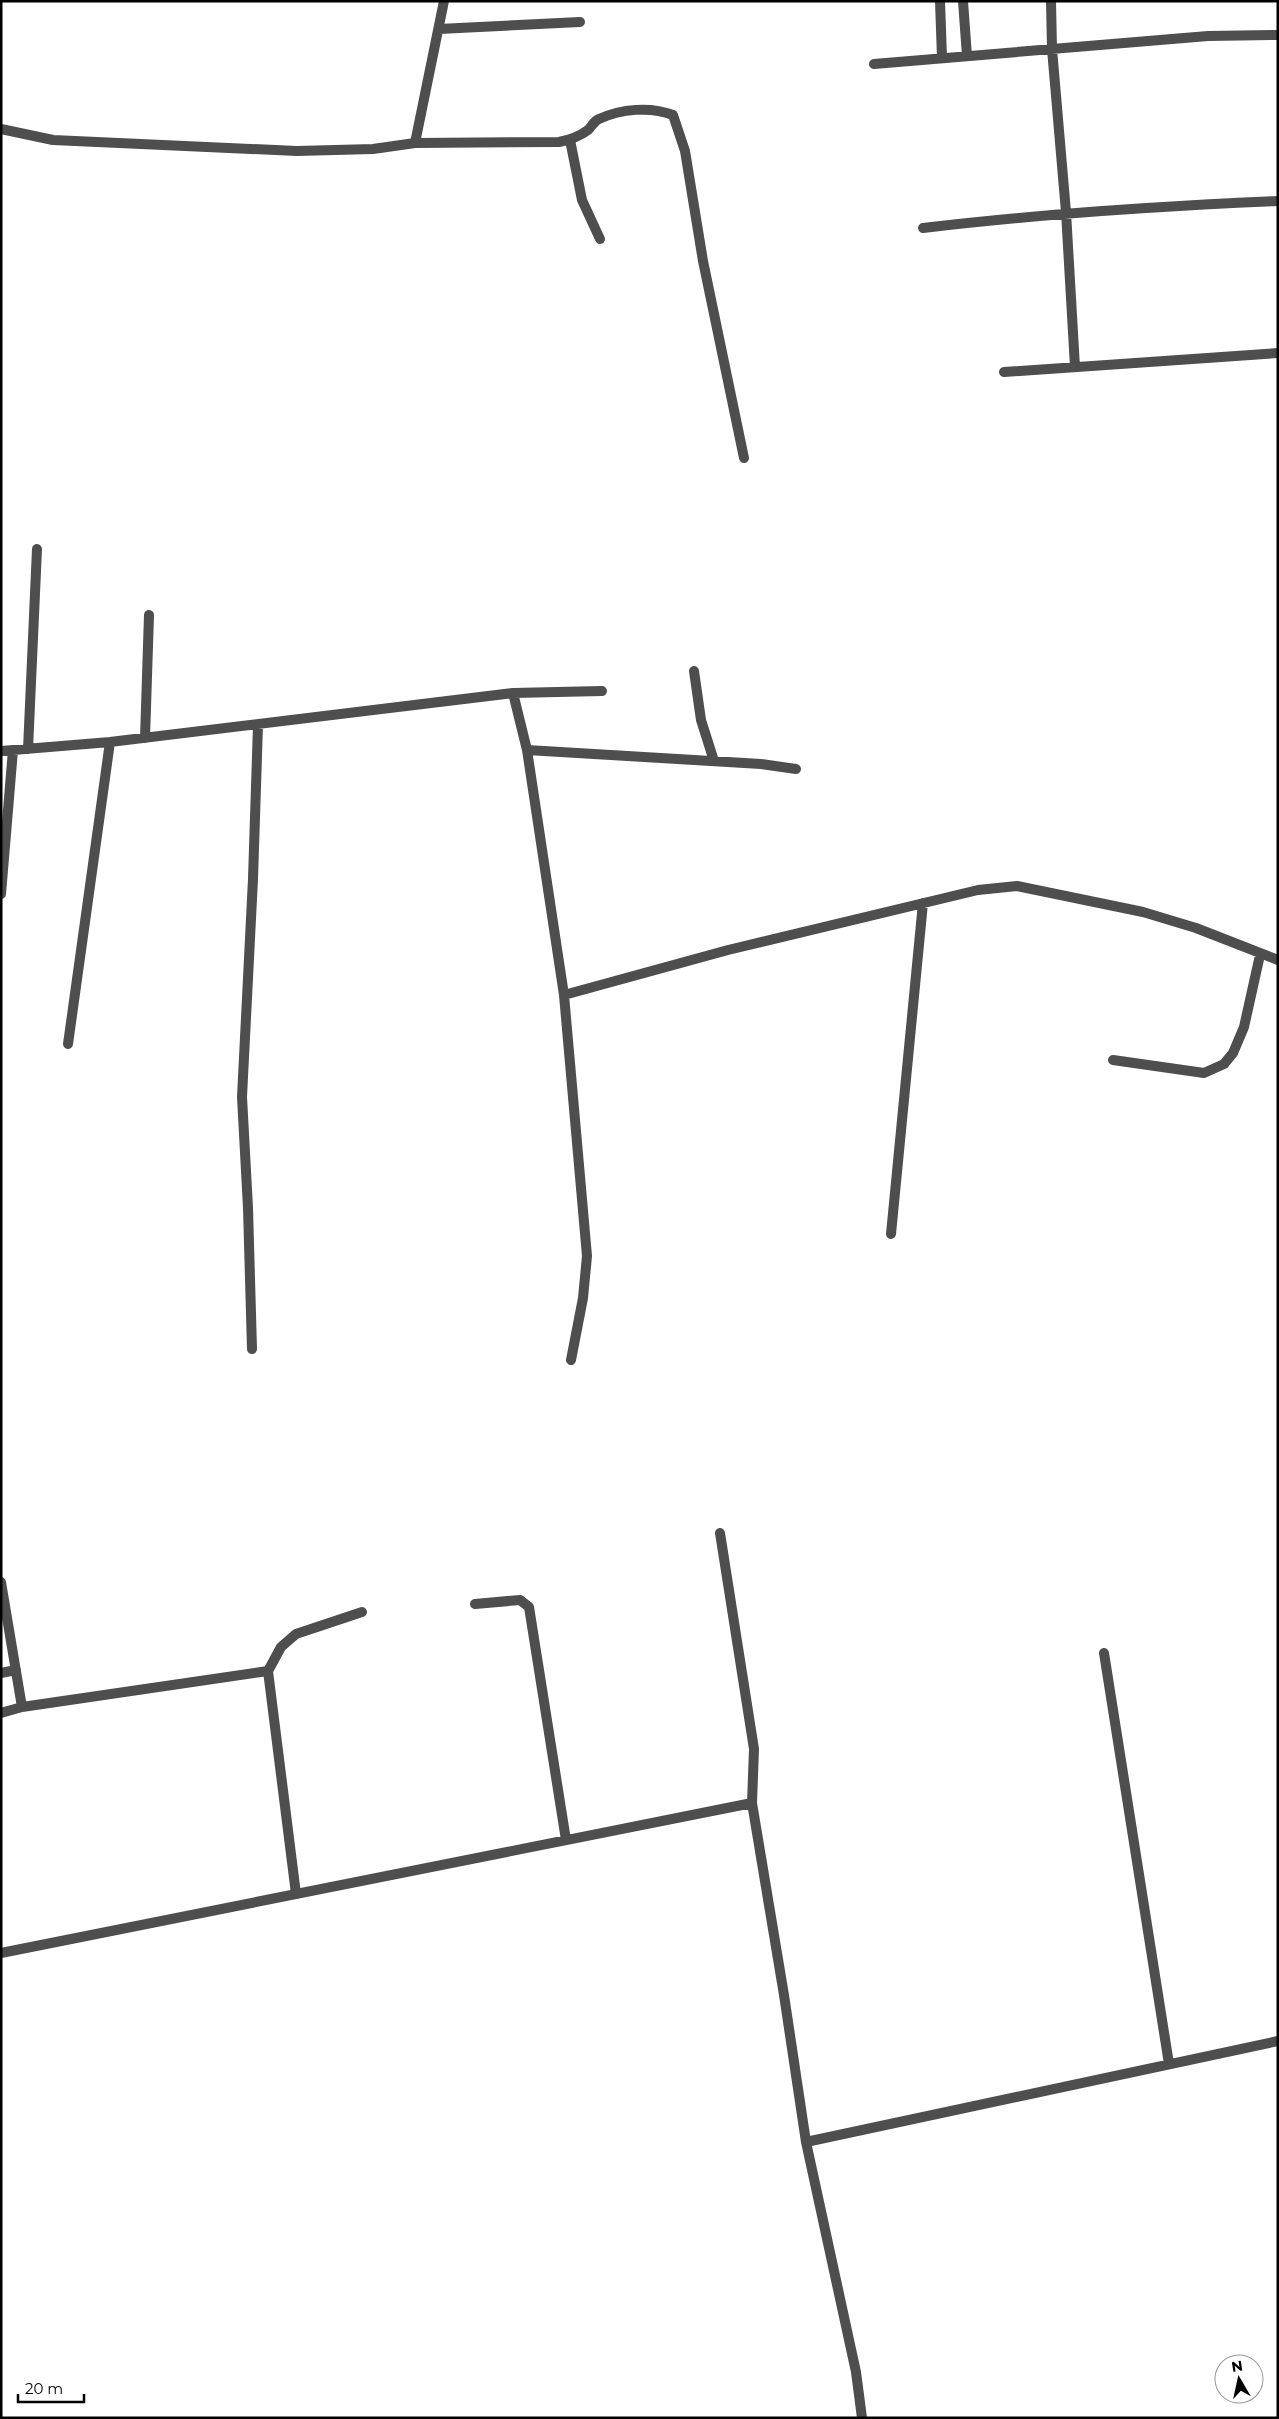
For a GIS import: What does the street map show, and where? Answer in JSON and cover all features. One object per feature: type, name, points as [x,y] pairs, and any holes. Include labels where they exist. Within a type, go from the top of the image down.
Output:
[{"type":"street","points":[[415,143],[444,1]]},
{"type":"street","points":[[940,1],[942,58]]},
{"type":"street","points":[[963,1],[967,56]]},
{"type":"street","points":[[1051,1],[1052,49],[1066,212],[1075,367]]},
{"type":"street","points":[[439,29],[580,22]]},
{"type":"street","points":[[874,64],[1208,36],[1278,35]]},
{"type":"street","points":[[1,129],[53,140],[297,151],[373,149],[415,143],[559,142],[570,140],[587,130],[597,120],[626,111],[661,111],[672,115],[685,151],[703,260],[744,458]]},
{"type":"street","points":[[570,140],[582,200],[600,239]]},
{"type":"street","points":[[923,228],[1066,212],[1150,206],[1278,201]]},
{"type":"street","points":[[1004,372],[1278,354]]},
{"type":"street","points":[[28,749],[37,549]]},
{"type":"street","points":[[144,738],[149,615]]},
{"type":"street","points":[[694,671],[701,720],[714,762]]},
{"type":"street","points":[[1,751],[110,742],[512,693],[602,691]]},
{"type":"street","points":[[512,693],[527,750],[564,995],[587,1256],[583,1298],[572,1360]]},
{"type":"street","points":[[252,1349],[248,1208],[242,1097],[253,879],[258,724]]},
{"type":"street","points":[[68,1044],[110,742]]},
{"type":"street","points":[[1,894],[13,750]]},
{"type":"street","points":[[527,750],[796,769]]},
{"type":"street","points":[[564,995],[728,950],[978,890],[1017,886],[1143,912],[1205,931],[1260,955],[1278,960]]},
{"type":"street","points":[[891,1234],[923,904]]},
{"type":"street","points":[[1113,1060],[1204,1073],[1224,1064],[1233,1053],[1244,1027],[1260,955]]},
{"type":"street","points":[[720,1533],[754,1749],[752,1803],[806,2142],[856,2372],[862,2418]]},
{"type":"street","points":[[1,1582],[22,1707]]},
{"type":"street","points":[[475,1604],[520,1600],[529,1607],[566,1840]]},
{"type":"street","points":[[296,1894],[268,1671],[280,1647],[296,1634],[362,1612]]},
{"type":"street","points":[[1104,1653],[1169,2064]]},
{"type":"street","points":[[1,1673],[16,1670]]},
{"type":"street","points":[[1,1714],[22,1707],[268,1671]]},
{"type":"street","points":[[1,1954],[752,1803]]},
{"type":"street","points":[[806,2142],[1278,2041]]}]
